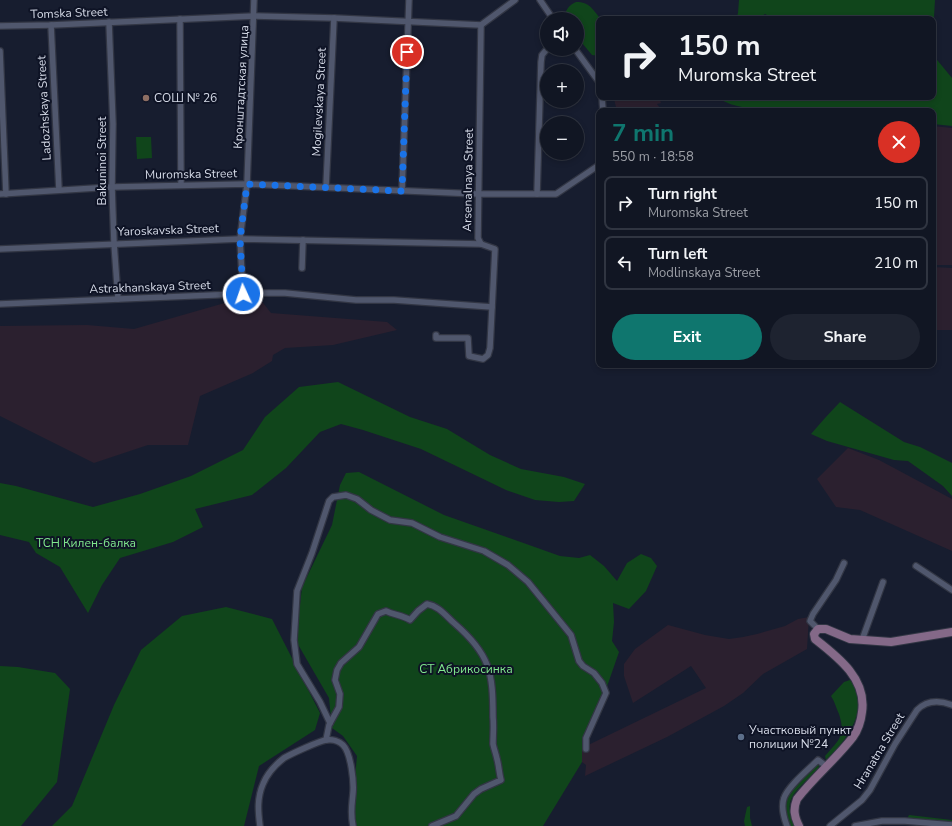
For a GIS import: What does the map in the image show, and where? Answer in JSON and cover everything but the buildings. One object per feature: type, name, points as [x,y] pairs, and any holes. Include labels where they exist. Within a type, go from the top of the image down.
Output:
[{"type":"main road","points":[[799,826],[794,814],[794,807],[797,799],[853,736],[861,722],[863,705],[862,693],[856,679],[844,664],[815,639],[816,631],[826,629],[850,639],[890,642],[952,632]]},
{"type":"street","name":"Кронштадтская улица","points":[[243,294],[240,239],[247,184],[255,16],[254,0]]},
{"type":"street","points":[[402,191],[409,0]]},
{"type":"street","points":[[481,25],[515,0]]},
{"type":"street","points":[[540,0],[548,12]]},
{"type":"street","name":"Tomska Street","points":[[0,26],[255,16],[481,25]]},
{"type":"street","name":"Mogilevskaya Street","points":[[326,187],[334,18]]},
{"type":"street","points":[[180,19],[181,186]]},
{"type":"street","name":"Bakuninoi Street","points":[[109,22],[113,124],[112,186],[118,299]]},
{"type":"street","name":"Ladozhskaya Street","points":[[51,25],[59,190]]},
{"type":"street","name":"Arsenalnaya Street","points":[[436,335],[436,338],[468,338],[469,356],[483,359],[488,355],[490,348],[494,249],[481,244],[478,238],[481,25]]},
{"type":"street","points":[[0,51],[3,194]]},
{"type":"street","points":[[538,194],[542,56]]},
{"type":"street","points":[[580,56],[596,78]]},
{"type":"street","name":"Muromska Street","points":[[3,194],[112,186],[247,184],[478,194],[556,194],[596,167]]},
{"type":"street","name":"Yaroskavska Street","points":[[0,249],[114,243],[240,239],[481,244]]},
{"type":"street","points":[[302,268],[303,240]]},
{"type":"street","name":"Astrakhanskaya Street","points":[[0,304],[285,293],[356,300],[394,300],[492,307]]},
{"type":"street","points":[[330,723],[320,702],[297,664],[294,640],[296,591],[315,546],[329,501],[333,497],[346,495],[357,499],[371,510],[390,520],[412,523],[440,537],[484,551],[508,565],[528,582],[571,635],[579,661],[583,666],[594,673],[602,682],[606,693],[586,738],[586,749]]},
{"type":"street","points":[[816,631],[810,621],[813,614],[836,580],[844,563]]},
{"type":"street","points":[[916,566],[952,590]]},
{"type":"street","points":[[862,640],[883,582]]},
{"type":"street","points":[[326,740],[327,730],[339,707],[340,694],[335,680],[335,675],[341,663],[359,648],[378,614],[386,611],[395,615],[402,615],[410,620],[427,604],[440,610],[464,631],[475,644],[490,670],[492,681],[493,746],[501,780],[481,789],[474,794],[456,816],[432,826]]},
{"type":"street","name":"Hranatna Street","points":[[830,826],[862,800],[870,790],[895,744],[921,706],[928,702],[952,705]]},
{"type":"street","points":[[260,826],[257,807],[263,784],[272,769],[285,757],[326,740],[336,740],[343,745],[348,753],[352,776],[353,792],[351,803],[353,826]]},
{"type":"street","points":[[787,826],[784,813],[784,797],[795,783],[818,760],[826,766]]},
{"type":"street","points":[[855,826],[882,821],[906,821],[952,825]]},
{"type":"shaded area","points":[[614,100],[660,100],[661,103],[657,104],[660,108],[616,108]]},
{"type":"shaded area","points":[[936,126],[952,128],[952,265],[936,265]]},
{"type":"shaded area","points":[[936,267],[952,268],[952,330],[936,330]]},
{"type":"shaded area","points":[[256,294],[271,313],[387,322],[397,330],[333,345],[285,348],[273,355],[272,361],[253,373],[200,396],[188,445],[148,445],[94,463],[0,416],[0,326],[87,325],[134,329]]},
{"type":"shaded area","points":[[848,448],[879,460],[952,499],[952,551],[860,510],[836,507],[817,479]]},
{"type":"shaded area","points":[[809,617],[807,649],[763,674],[743,693],[724,706],[667,737],[585,776],[586,765],[582,762],[582,748],[706,688],[691,666],[633,703],[624,676],[624,664],[635,649],[668,625],[705,635],[729,639],[757,634],[785,626],[798,619]]},
{"type":"green space","points":[[739,0],[935,0],[934,16],[769,16],[765,14],[762,16],[737,16]]},
{"type":"green space","points":[[576,2],[581,2],[588,5],[599,16],[596,16],[596,56],[592,55],[584,45],[584,12],[566,12]]},
{"type":"green space","points":[[936,59],[952,78],[952,126],[936,124],[936,108],[749,108],[722,100],[936,100]]},
{"type":"green space","points":[[136,137],[151,137],[152,158],[137,159]]},
{"type":"green space","name":"ТСН Килен-балка","points":[[338,382],[410,417],[447,429],[490,455],[521,469],[564,477],[585,484],[574,501],[559,502],[535,500],[506,490],[421,449],[341,424],[320,432],[286,468],[252,495],[195,509],[203,527],[173,542],[120,558],[102,585],[88,613],[60,567],[36,553],[29,542],[0,535],[0,483],[93,507],[140,494],[191,476],[243,450],[265,417],[299,387]]},
{"type":"green space","points":[[840,402],[904,442],[920,447],[952,463],[952,496],[943,486],[908,461],[894,460],[827,441],[811,434]]},
{"type":"green space","name":"СТ Абрикосинка","points":[[359,472],[444,515],[560,556],[579,558],[590,555],[604,566],[617,581],[627,563],[641,554],[651,558],[657,566],[646,591],[629,609],[613,603],[614,622],[612,641],[619,652],[595,721],[582,748],[582,762],[543,826],[357,826],[352,809],[357,756],[343,736],[332,728],[329,698],[296,641],[302,587],[332,525],[340,485],[346,473]]},
{"type":"green space","points":[[226,607],[272,619],[320,713],[315,730],[259,766],[244,826],[52,826],[72,806],[114,705],[141,650],[182,616]]},
{"type":"green space","points":[[0,666],[18,667],[55,673],[70,689],[57,782],[21,826],[0,826]]},
{"type":"green space","points":[[850,680],[856,690],[859,701],[858,712],[848,733],[826,760],[825,756],[840,737],[842,728],[839,714],[831,696],[844,682]]},
{"type":"green space","points":[[817,764],[819,765],[818,769],[800,787],[792,798],[790,810],[796,826],[789,826],[784,811],[786,797]]},
{"type":"green space","points":[[750,806],[752,826],[745,826],[744,821],[747,807]]},
{"type":"green space","points":[[909,815],[952,820],[952,823],[907,819]]},
{"type":"place","name":"СОШ № 26","points":[[146,98]]},
{"type":"place","name":"Участковый пункт полиции №24","points":[[741,737]]},
{"type":"route","points":[[243,294],[240,239],[247,184],[402,191],[407,52]]}]
